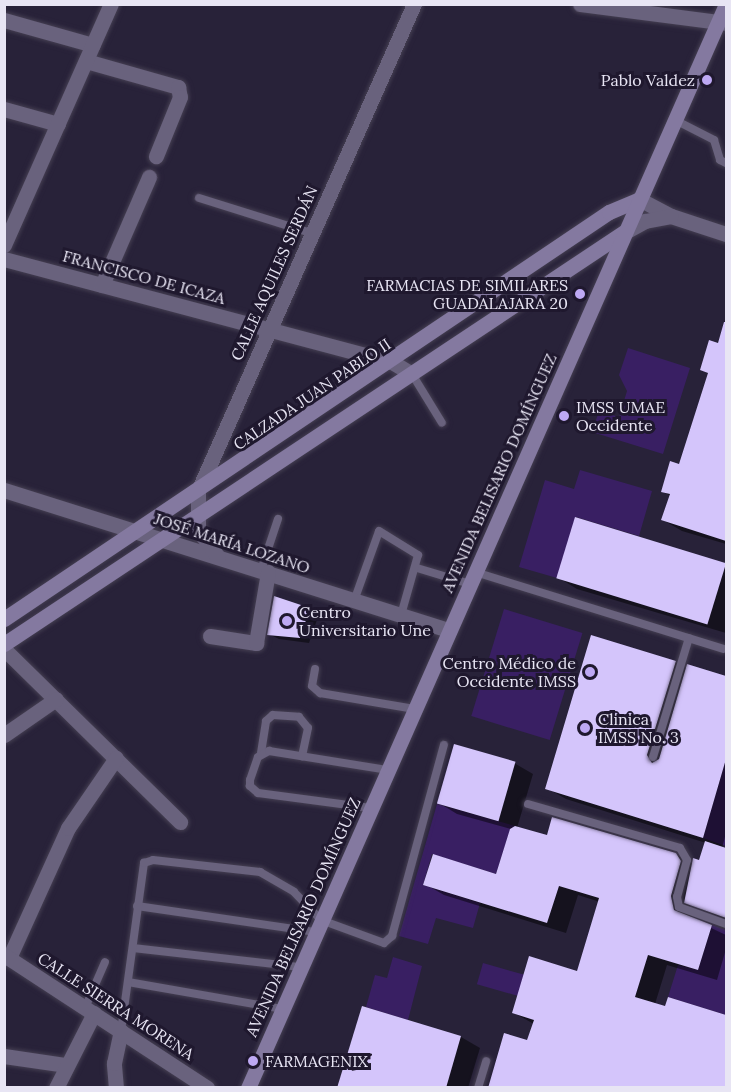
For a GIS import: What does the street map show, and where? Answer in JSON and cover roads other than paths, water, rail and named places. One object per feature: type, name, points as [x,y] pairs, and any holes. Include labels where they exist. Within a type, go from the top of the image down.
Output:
[{"type":"main road","name":"AVENIDA BELISARIO DOMÍNGUEZ","points":[[248,1088],[625,231],[722,22],[726,4]]},
{"type":"main road","name":"CALZADA JUAN PABLO II","points":[[4,619],[392,362],[609,212],[639,200]]},
{"type":"main road","points":[[4,647],[625,231]]},
{"type":"street","points":[[4,245],[111,4]]},
{"type":"street","name":"CALLE AQUILES SERDÁN","points":[[218,557],[203,539],[196,517],[198,491],[268,328],[414,4]]},
{"type":"street","points":[[580,4],[722,22]]},
{"type":"street","points":[[4,20],[93,45]]},
{"type":"street","points":[[86,61],[178,87],[180,97],[156,156]]},
{"type":"street","points":[[4,109],[58,124]]},
{"type":"street","points":[[102,285],[148,177]]},
{"type":"street","points":[[639,200],[671,216],[726,234]]},
{"type":"street","points":[[625,231],[645,221],[671,216]]},
{"type":"street","name":"FRANCISCO DE ICAZA","points":[[4,259],[392,362],[412,374]]},
{"type":"street","name":"JOSÉ MARÍA LOZANO","points":[[4,490],[449,630]]},
{"type":"street","points":[[210,636],[256,643],[264,571]]},
{"type":"street","points":[[4,647],[180,822]]},
{"type":"street","points":[[4,735],[56,699]]},
{"type":"street","points":[[7,957],[68,828],[116,758]]},
{"type":"street","name":"CALLE SIERRA MORENA","points":[[7,957],[207,1088]]},
{"type":"street","points":[[56,1088],[89,1011]]},
{"type":"street","points":[[116,1088],[114,1063],[121,1032]]},
{"type":"street","points":[[4,1056],[66,1065]]},
{"type":"lane","points":[[675,120],[714,140],[720,160],[726,163]]},
{"type":"lane","points":[[199,198],[311,233]]},
{"type":"lane","points":[[412,374],[442,423]]},
{"type":"lane","points":[[264,571],[278,519]]},
{"type":"lane","points":[[354,601],[379,531],[418,555],[417,568],[401,615]]},
{"type":"lane","points":[[417,568],[472,578],[723,649]]},
{"type":"lane","points":[[653,757],[689,638]]},
{"type":"lane","points":[[315,669],[312,686],[320,693],[415,709]]},
{"type":"lane","points":[[302,756],[308,728],[299,717],[273,716],[266,721],[261,753],[250,780],[253,791],[371,808]]},
{"type":"lane","points":[[137,906],[319,926],[379,943],[389,941],[444,745]]},
{"type":"lane","points":[[261,753],[269,750],[388,770]]},
{"type":"lane","points":[[528,804],[680,848],[687,855],[677,897],[679,907],[726,924]]},
{"type":"lane","points":[[121,1032],[142,868],[153,860],[260,872],[294,892],[319,926]]},
{"type":"lane","points":[[133,948],[301,967]]},
{"type":"lane","points":[[89,1011],[105,962]]},
{"type":"lane","points":[[128,982],[282,1009]]},
{"type":"lane","points":[[478,1088],[486,1061]]},
{"type":"place","name":"Pablo Valdez","points":[[707,80]]},
{"type":"place","name":"FARMACIAS DE SIMILARES GUADALAJARA 20","points":[[580,294]]},
{"type":"place","name":"IMSS UMAE Occidente","points":[[564,416]]},
{"type":"place","name":"Centro Universitario Une","points":[[287,621]]},
{"type":"place","name":"Centro Médico de Occidente IMSS","points":[[590,672]]},
{"type":"place","name":"Clinica IMSS No. 3","points":[[585,728]]},
{"type":"place","name":"FARMAGENIX","points":[[253,1061]]}]
